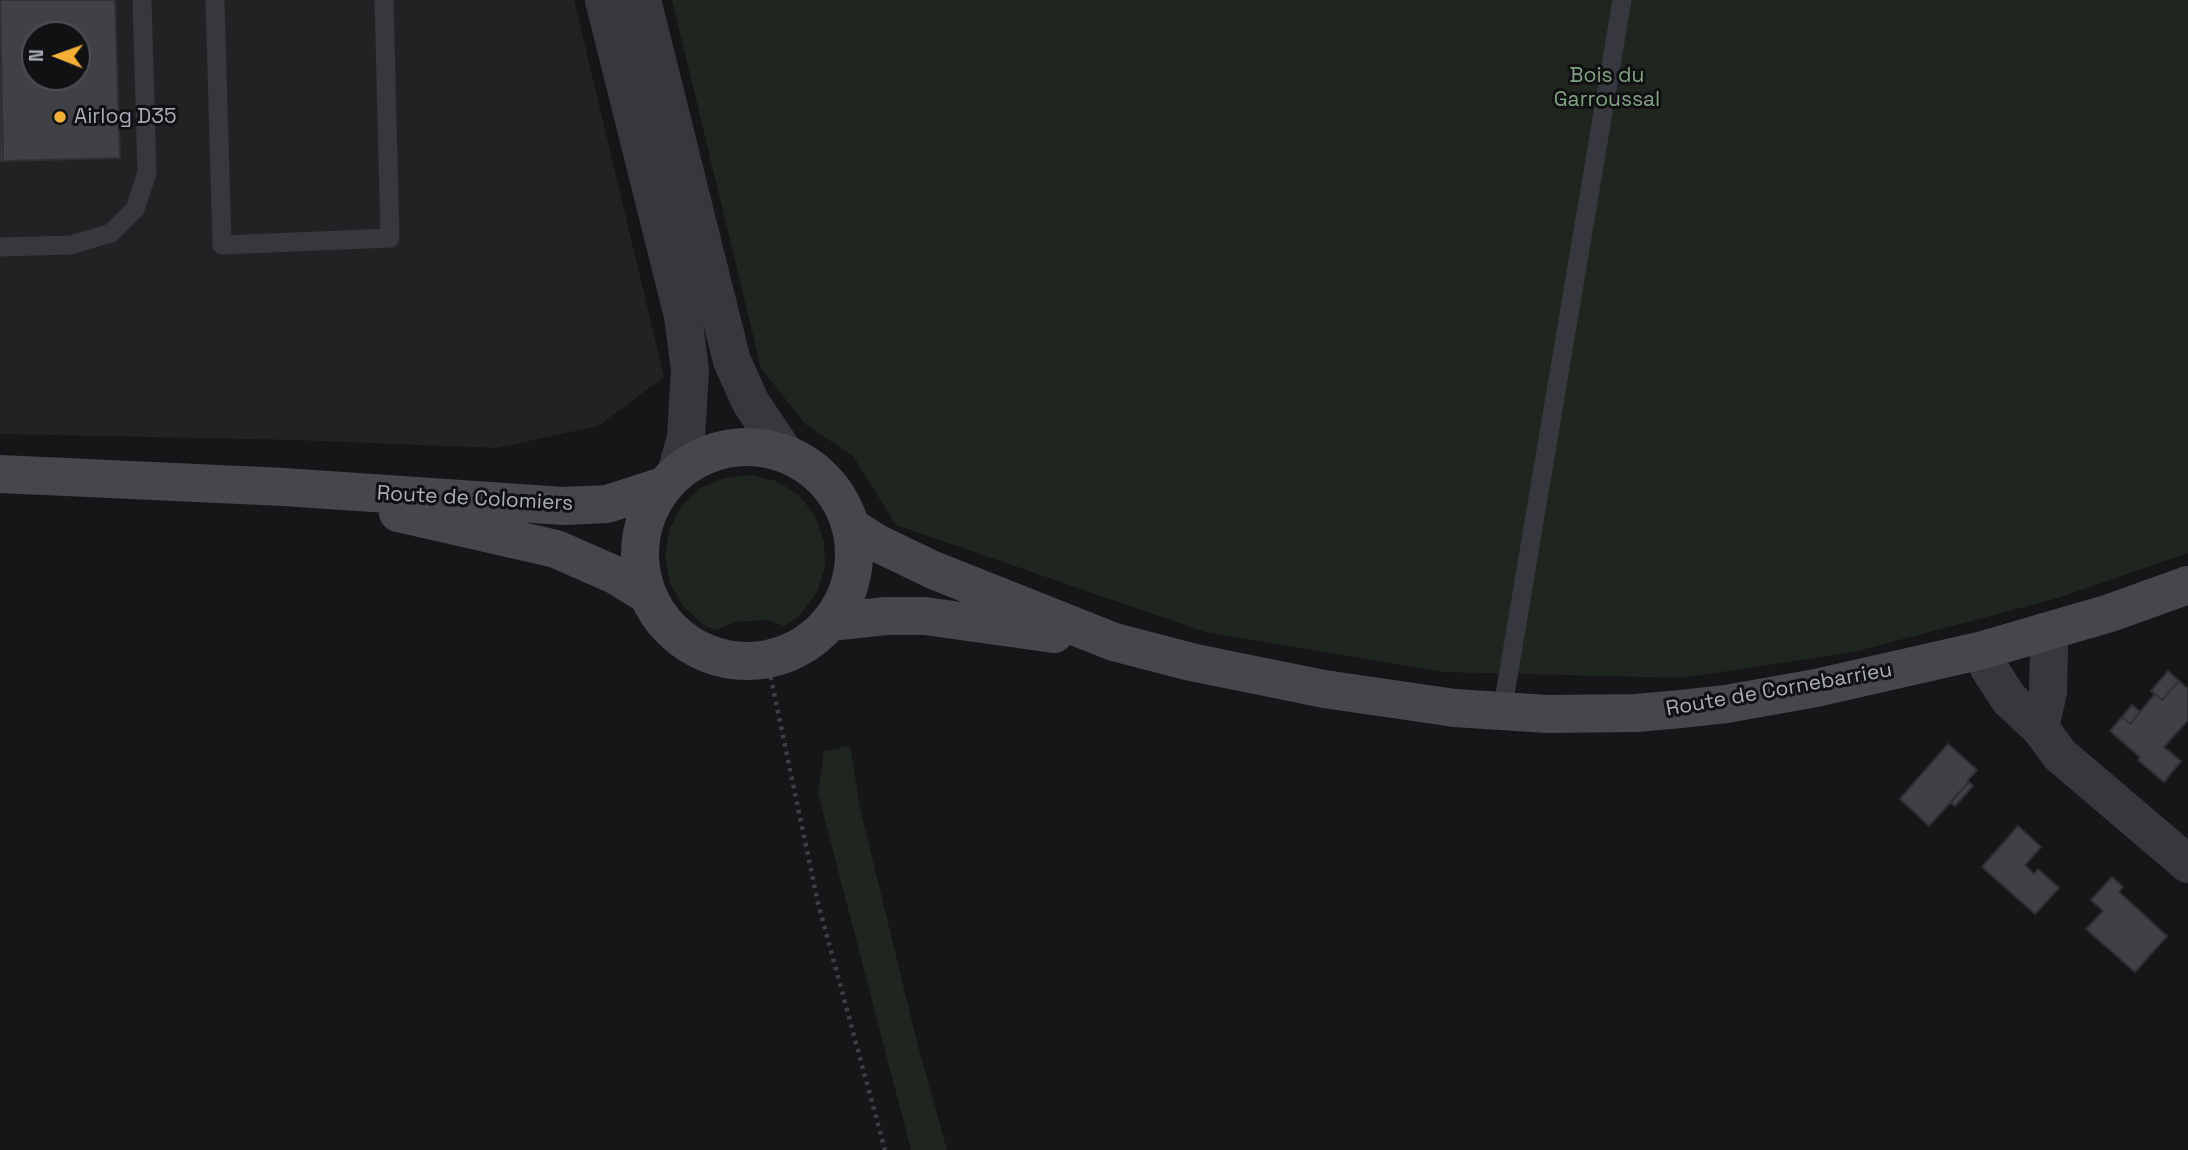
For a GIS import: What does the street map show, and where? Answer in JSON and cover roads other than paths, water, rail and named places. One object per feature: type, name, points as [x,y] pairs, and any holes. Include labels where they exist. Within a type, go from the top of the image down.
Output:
[{"type":"main road","points":[[751,446],[785,453],[814,469],[837,495],[850,526],[855,551],[852,577],[844,601],[830,622],[802,647],[767,660],[730,661],[695,649],[666,625],[646,594],[639,557],[645,519],[670,478],[718,450],[751,446]]},
{"type":"main road","name":"Route de Colomiers","points":[[0,474],[284,487],[564,506],[607,504],[670,478]]},
{"type":"main road","name":"Route de Colomiers","points":[[284,487],[556,550],[615,575],[646,594]]},
{"type":"main road","name":"Route de Cornebarrieu","points":[[850,526],[875,542],[933,570],[1114,642]]},
{"type":"main road","name":"Route de Cornebarrieu","points":[[830,622],[886,615],[925,616],[1114,642],[1191,662],[1324,689],[1455,708],[1547,714],[1636,713],[1726,704],[1816,688],[1983,650],[2110,613],[2188,585]]},
{"type":"street","points":[[604,0],[682,316],[690,370],[686,437],[670,478]]},
{"type":"street","points":[[642,0],[732,361],[751,403],[785,453]]},
{"type":"street","points":[[2040,729],[2048,692],[2049,650],[2044,632]]},
{"type":"street","points":[[1983,650],[1989,668],[2009,699],[2040,729],[2060,755],[2188,863]]},
{"type":"lane","points":[[0,247],[71,245],[111,233],[135,209],[147,173],[142,0]]},
{"type":"lane","points":[[215,0],[222,245],[390,238],[384,0]]},
{"type":"lane","points":[[1502,712],[1622,0]]},
{"type":"place","name":"Airlog D35","points":[[60,117]]},
{"type":"park label","name":"Bois du Garroussal","points":[[1607,88]]}]
